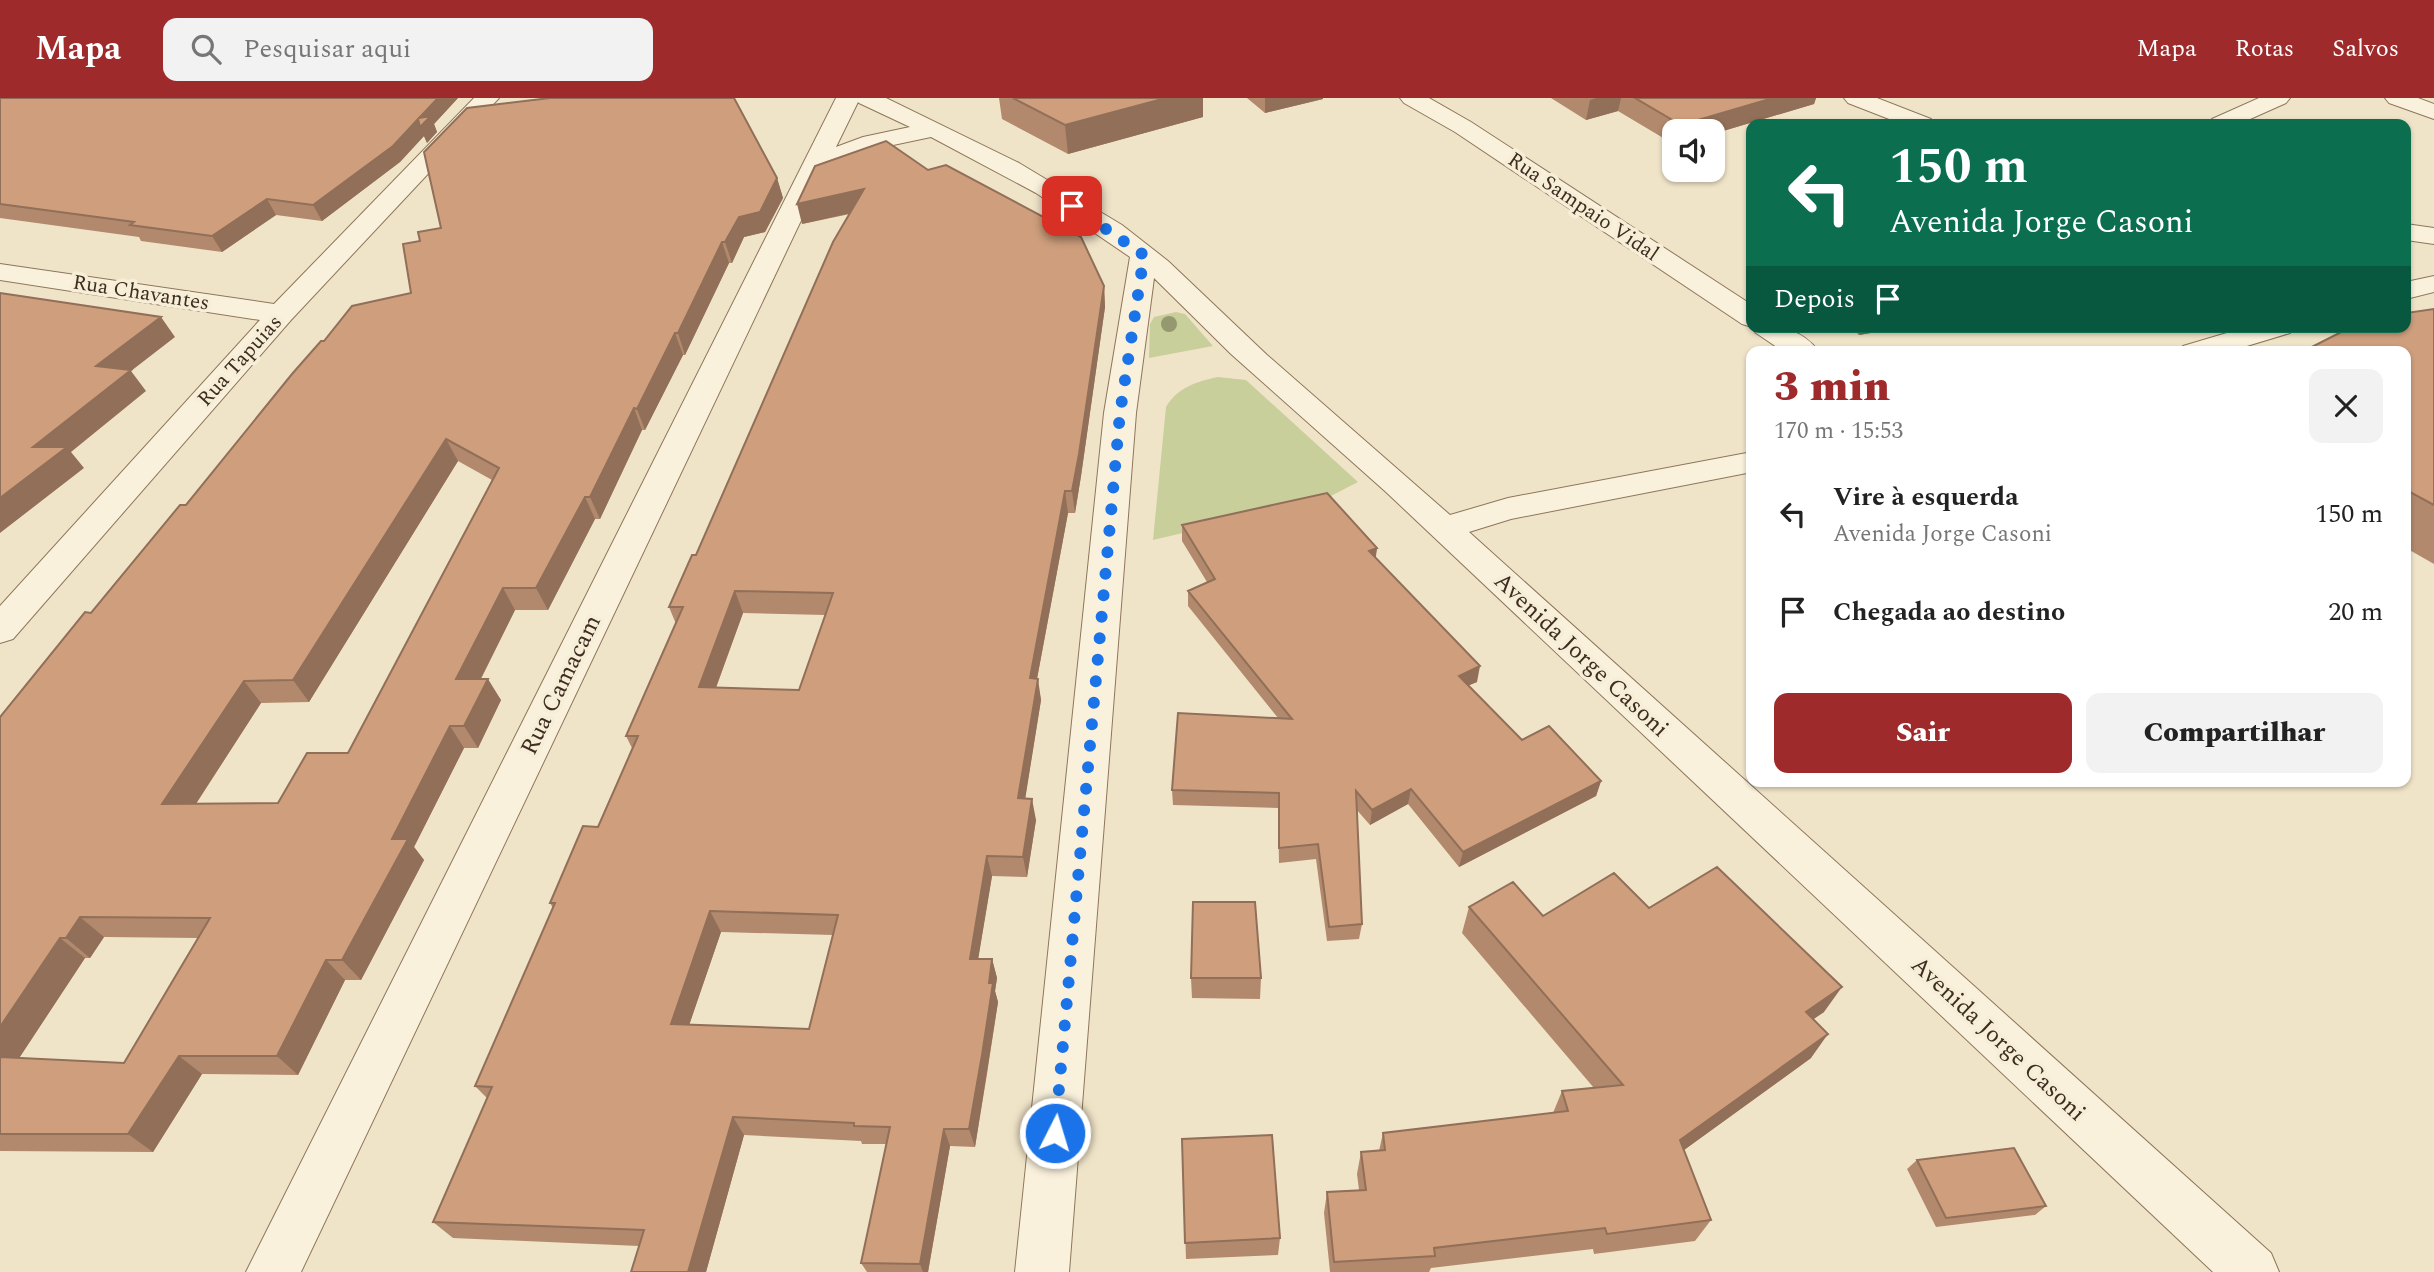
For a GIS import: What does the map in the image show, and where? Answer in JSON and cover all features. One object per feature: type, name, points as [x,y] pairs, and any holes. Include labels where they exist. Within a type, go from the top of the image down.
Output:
[{"type":"street","name":"Rua Tapuias","points":[[0,630],[281,314],[487,98]]},
{"type":"street","name":"Rua Camacam","points":[[273,1272],[848,98]]},
{"type":"street","name":"Avenida Jorge Casoni","points":[[867,98],[990,156],[1144,255],[1257,361],[1393,477],[1443,528],[2252,1272]]},
{"type":"street","name":"Rua Sampaio Vidal","points":[[1412,98],[1463,127],[1746,314]]},
{"type":"street","points":[[2231,119],[2278,98]]},
{"type":"street","points":[[2397,98],[2434,112]]},
{"type":"street","points":[[1869,100],[1912,119]]},
{"type":"street","points":[[817,163],[872,142],[934,129]]},
{"type":"street","points":[[2411,233],[2434,236]]},
{"type":"street","points":[[1042,1272],[1120,413],[1144,255]]},
{"type":"street","name":"Rua Chavantes","points":[[0,272],[281,314]]},
{"type":"street","points":[[2411,291],[2434,284]]},
{"type":"street","points":[[1775,333],[1795,346]]},
{"type":"street","points":[[2215,346],[2259,333]]},
{"type":"street","points":[[1443,528],[1508,509],[1746,463]]},
{"type":"green space","points":[[1176,312],[1185,314],[1213,346],[1149,358],[1150,324],[1154,317]]},
{"type":"green space","points":[[1218,377],[1246,380],[1358,482],[1323,500],[1153,540],[1166,407],[1188,386]]},
{"type":"building","points":[[0,98],[438,98],[419,118],[431,116],[420,127],[418,119],[393,146],[313,205],[267,199],[212,236],[130,225],[134,222],[0,204]]},
{"type":"building","points":[[550,98],[734,98],[777,178],[760,212],[739,217],[725,242],[722,242],[678,333],[675,333],[637,409],[634,408],[590,497],[585,497],[536,588],[503,588],[456,679],[488,679],[464,726],[450,726],[392,839],[408,839],[342,960],[326,960],[277,1056],[179,1056],[128,1134],[0,1134],[0,1057],[124,1063],[210,918],[80,917],[66,938],[60,938],[0,1027],[0,717],[85,612],[91,613],[180,505],[186,505],[292,374],[321,341],[324,341],[352,306],[411,293],[403,244],[420,241],[418,232],[441,228],[424,152],[467,108]],"holes":[[[446,439],[499,468],[348,753],[307,753],[278,803],[162,804],[244,681],[293,680]]]},
{"type":"building","points":[[1013,98],[1166,98],[1065,125]]},
{"type":"building","points":[[1635,98],[1773,98],[1701,119],[1671,119]]},
{"type":"building","points":[[886,141],[928,170],[946,165],[1081,237],[1104,286],[1079,454],[1072,491],[1065,491],[1030,678],[1038,679],[1018,798],[1032,799],[1023,857],[987,856],[970,959],[992,959],[989,983],[993,983],[969,1129],[944,1129],[920,1264],[861,1263],[890,1127],[854,1126],[854,1123],[733,1117],[688,1272],[631,1272],[644,1230],[433,1222],[492,1087],[475,1086],[555,903],[550,903],[583,826],[598,827],[638,736],[626,736],[683,607],[669,607],[692,555],[696,555],[833,242],[864,189],[797,204],[815,166]],"holes":[[[735,591],[833,593],[799,690],[699,687]],[[710,911],[838,915],[809,1029],[671,1024]]]},
{"type":"building","points":[[0,293],[161,317],[96,366],[131,370],[33,447],[67,447],[0,498]]},
{"type":"building","points":[[2434,309],[2434,505],[2411,493],[2411,346],[2314,346],[2339,333],[2411,333],[2411,312]]},
{"type":"building","points":[[1327,493],[1377,548],[1369,551],[1480,666],[1459,676],[1522,740],[1549,726],[1601,781],[1463,852],[1411,789],[1372,810],[1356,791],[1362,924],[1329,927],[1318,844],[1279,848],[1279,793],[1172,790],[1178,713],[1292,719],[1188,591],[1215,579],[1182,525]]},
{"type":"building","points":[[1717,867],[1842,987],[1806,1012],[1828,1034],[1680,1140],[1711,1220],[1607,1234],[1605,1228],[1434,1248],[1435,1256],[1334,1262],[1327,1192],[1366,1190],[1361,1152],[1385,1150],[1383,1133],[1568,1111],[1562,1091],[1623,1085],[1469,907],[1513,882],[1543,916],[1614,873],[1649,908]]},
{"type":"building","points":[[1193,902],[1255,902],[1261,978],[1191,978]]},
{"type":"building","points":[[1272,1135],[1280,1238],[1185,1243],[1182,1139]]},
{"type":"building","points":[[2014,1148],[2046,1206],[1946,1218],[1917,1160]]},
{"type":"route","points":[[1055,1133],[1120,413],[1144,255],[1072,206]]}]
